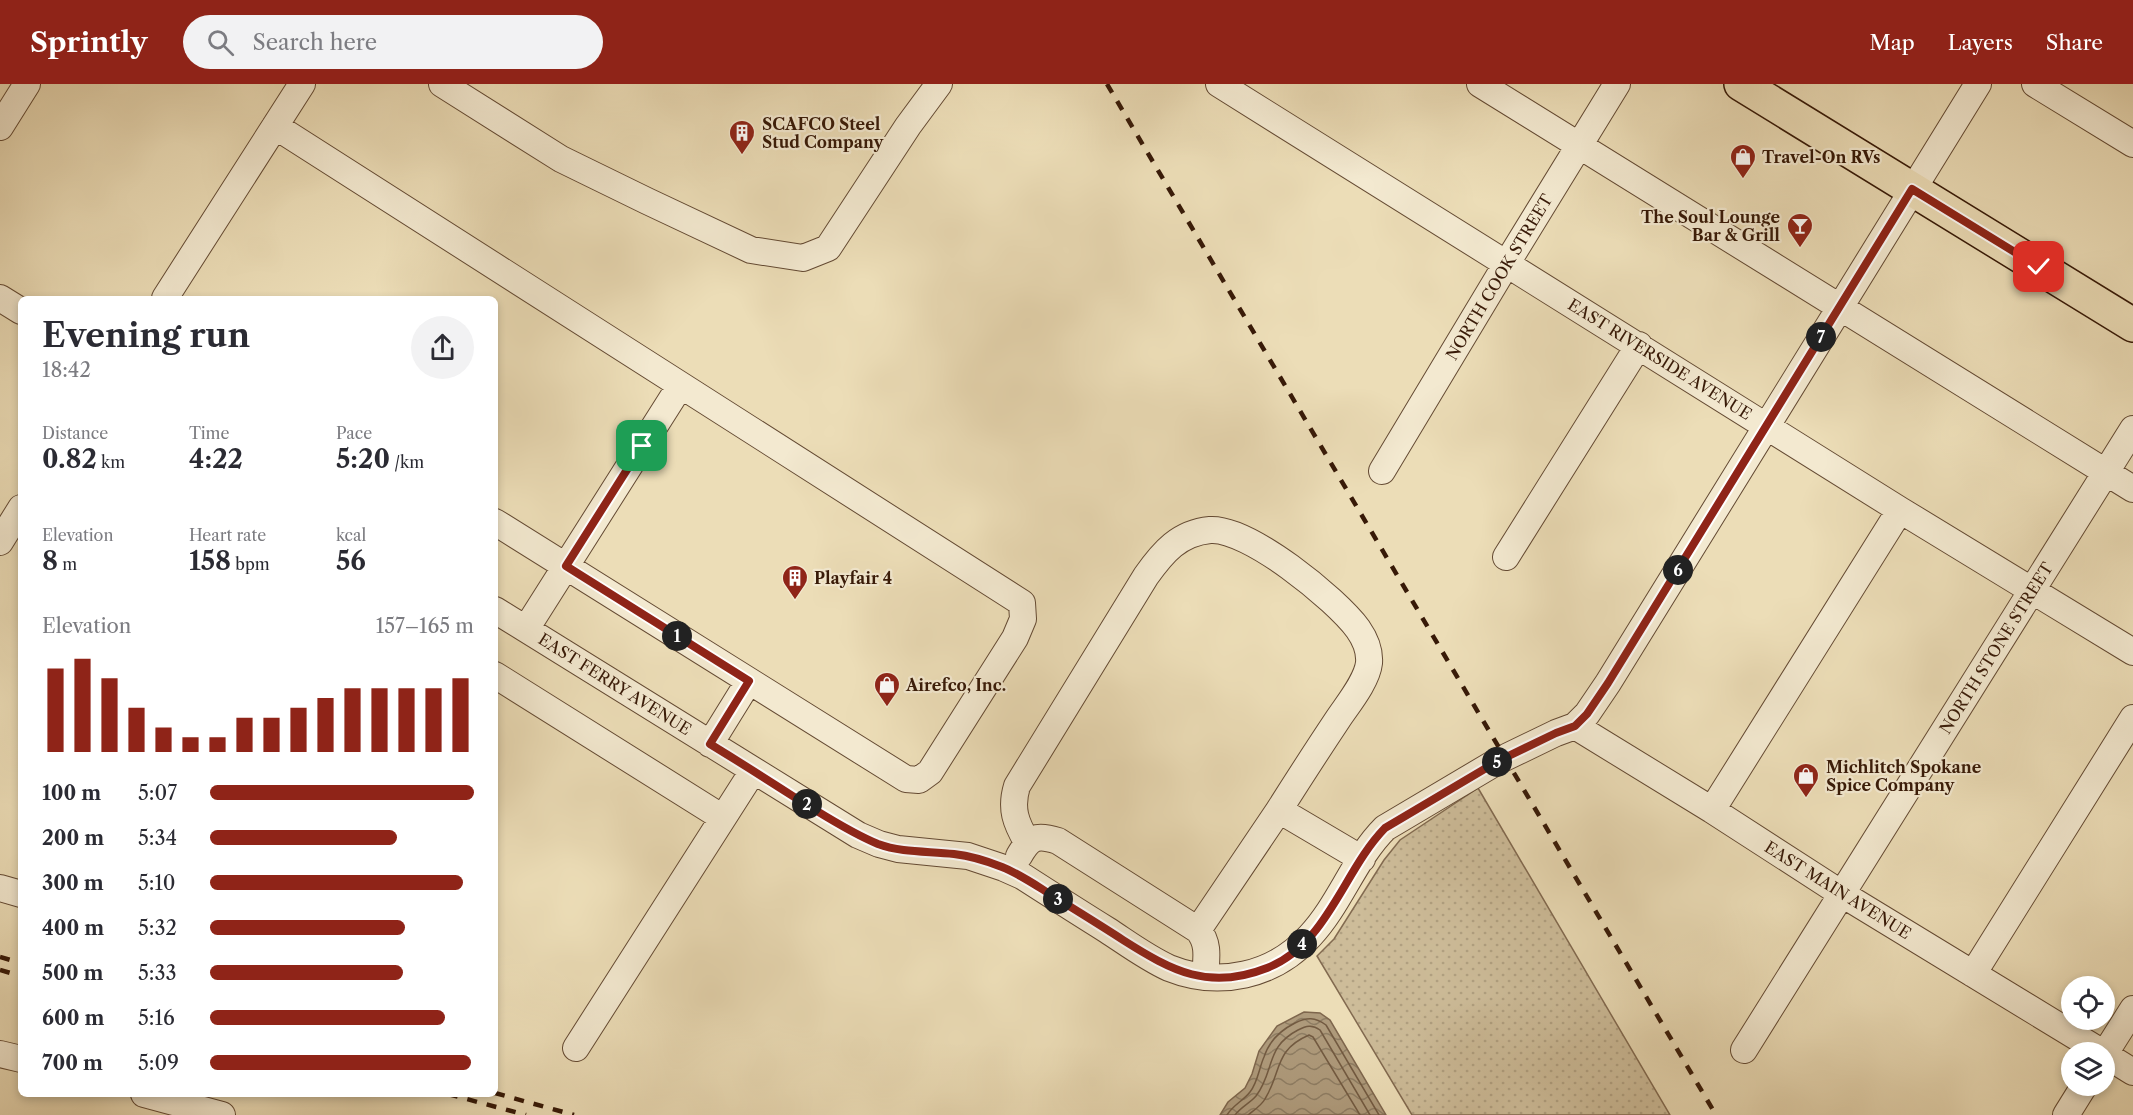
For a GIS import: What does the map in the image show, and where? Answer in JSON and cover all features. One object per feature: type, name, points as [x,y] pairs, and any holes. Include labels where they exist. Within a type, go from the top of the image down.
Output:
[{"type":"main road","points":[[1741,84],[2133,326]]},
{"type":"street","points":[[0,127],[27,84]]},
{"type":"street","points":[[166,296],[302,84]]},
{"type":"street","points":[[442,84],[561,159],[636,196],[751,250],[803,258],[828,248],[908,126],[939,84]]},
{"type":"street","name":"EAST RIVERSIDE AVENUE","points":[[1218,84],[1251,93],[1507,263],[1900,510],[2133,652]]},
{"type":"street","points":[[1479,84],[2133,489]]},
{"type":"street","name":"NORTH COOK STREET","points":[[1382,471],[1617,84]]},
{"type":"street","points":[[1575,726],[1587,714],[1608,683],[1978,84]]},
{"type":"street","points":[[2035,84],[2133,144]]},
{"type":"street","points":[[275,126],[1022,603],[1023,619],[1015,638],[930,772],[920,780],[906,778],[498,524]]},
{"type":"street","points":[[0,298],[18,309]]},
{"type":"street","points":[[1506,557],[1639,345]]},
{"type":"street","points":[[526,629],[680,386]]},
{"type":"street","name":"NORTH STONE STREET","points":[[1744,1050],[2133,429]]},
{"type":"street","points":[[1712,810],[1900,510]]},
{"type":"street","points":[[0,542],[18,513]]},
{"type":"street","points":[[1027,843],[1013,811],[1013,799],[1017,786],[1146,576],[1162,554],[1179,539],[1197,532],[1212,530],[1240,536],[1278,559],[1335,605],[1358,629],[1366,643],[1369,664],[1359,688],[1198,930]]},
{"type":"street","name":"EAST FERRY AVENUE","points":[[498,614],[526,629],[840,825],[879,844],[898,849],[968,856],[1010,871],[1161,964],[1181,972],[1204,977],[1219,978],[1254,973],[1285,958],[1311,936],[1378,835],[1396,820],[1498,761],[1575,726]]},
{"type":"street","points":[[498,678],[723,818]]},
{"type":"street","points":[[710,744],[749,681]]},
{"type":"street","points":[[1973,974],[2133,718]]},
{"type":"street","name":"EAST MAIN AVENUE","points":[[1575,726],[1712,810],[1842,894],[2084,1042]]},
{"type":"street","points":[[576,1048],[753,771]]},
{"type":"street","points":[[1278,810],[1362,859]]},
{"type":"street","points":[[1010,871],[1027,843],[1035,838],[1046,837],[1058,841],[1198,930],[1207,944],[1204,977]]},
{"type":"street","points":[[0,888],[18,893]]},
{"type":"street","points":[[2112,1042],[2133,1009]]},
{"type":"street","points":[[0,1053],[18,1058]]},
{"type":"street","name":"EAST MAIN AVENUE","points":[[2115,1061],[2133,1072]]},
{"type":"street","points":[[2066,1115],[2078,1096]]},
{"type":"street","points":[[155,1097],[222,1115]]},
{"type":"shaded area","points":[[1478,788],[1670,1115],[1412,1115],[1317,956],[1334,939],[1384,860],[1400,840]]},
{"type":"water","points":[[1304,1012],[1320,1013],[1330,1020],[1386,1115],[1220,1115],[1228,1102],[1245,1088],[1259,1051],[1277,1026]]},
{"type":"railway","points":[[1107,84],[1716,1115]]},
{"type":"railway","points":[[0,957],[18,962]]},
{"type":"railway","points":[[0,970],[18,975]]},
{"type":"railway","points":[[498,1094],[574,1115]]},
{"type":"railway","points":[[459,1097],[526,1115]]},
{"type":"place","name":"SCAFCO Steel Stud Company","points":[[742,156]]},
{"type":"place","name":"Travel-On RVs","points":[[1743,180]]},
{"type":"place","name":"The Soul Lounge Bar & Grill","points":[[1800,249]]},
{"type":"place","name":"Playfair 4","points":[[795,601]]},
{"type":"place","name":"Airefco, Inc.","points":[[887,708]]},
{"type":"place","name":"Michlitch Spokane Spice Company","points":[[1806,799]]},
{"type":"route","points":[[642,446],[566,566],[749,681],[710,744],[840,825],[879,844],[898,849],[968,856],[987,861],[1022,876],[1167,967],[1199,976],[1219,978],[1240,976],[1270,967],[1298,949],[1311,936],[1373,841],[1385,828],[1498,761],[1575,726],[1587,714],[1596,703],[1912,189],[2039,267]]}]
